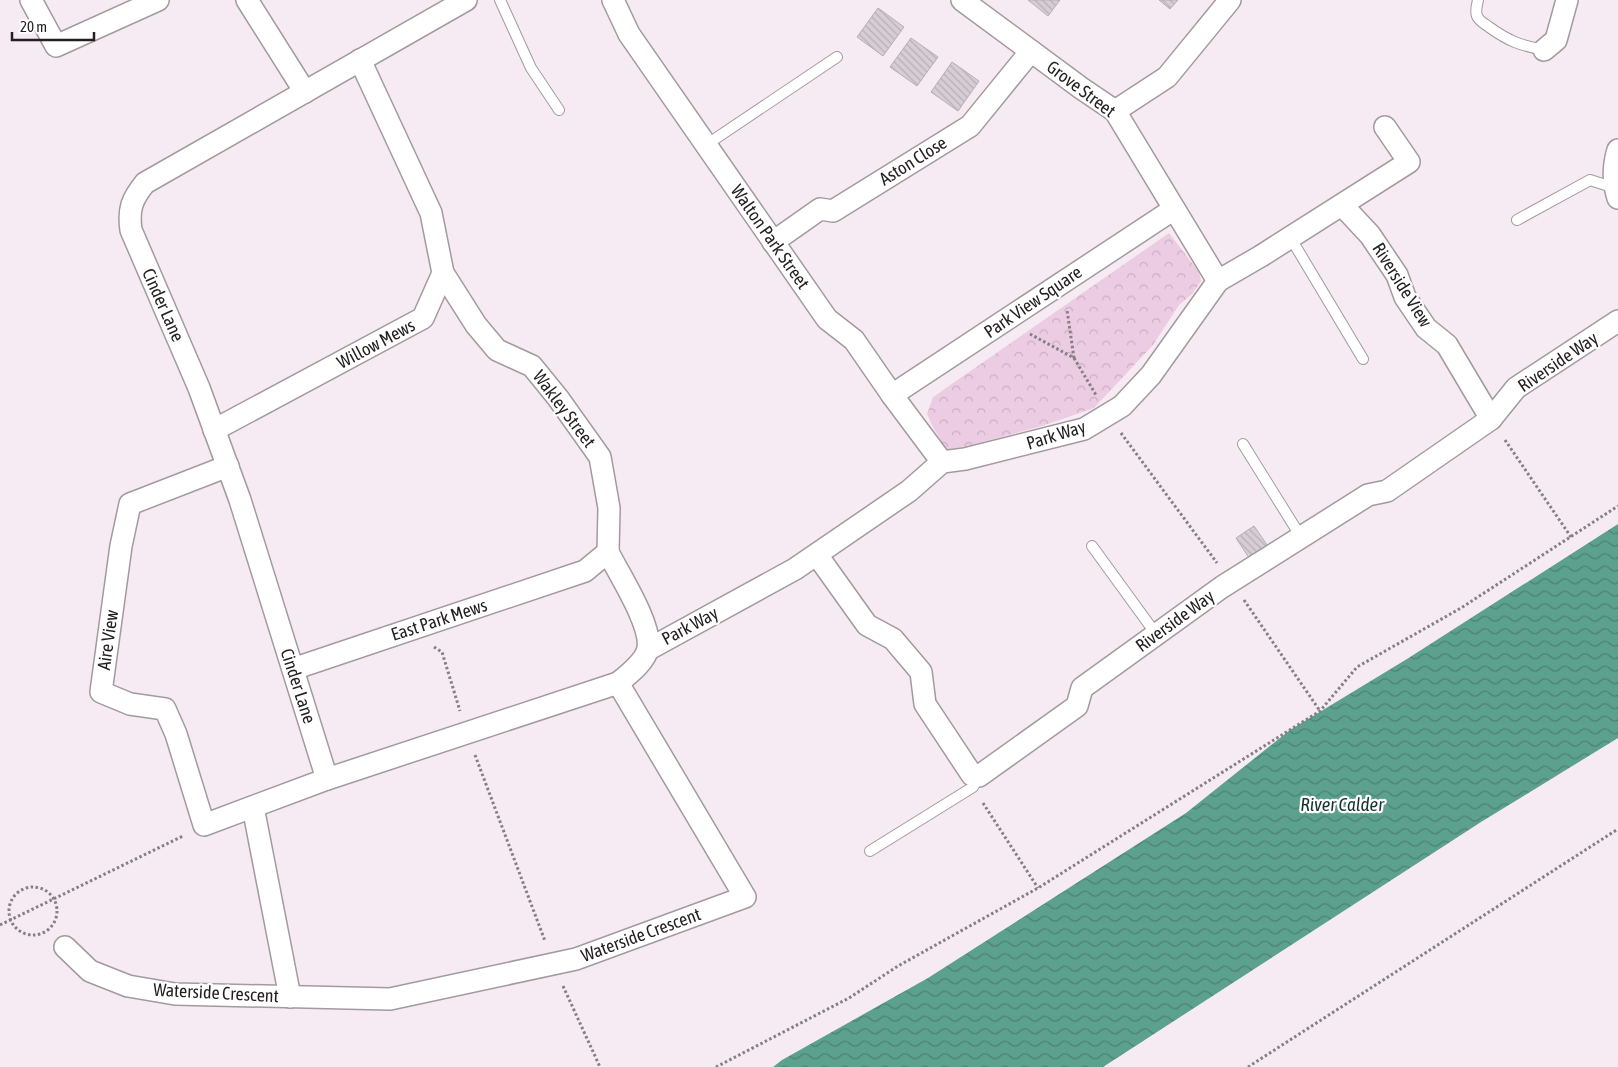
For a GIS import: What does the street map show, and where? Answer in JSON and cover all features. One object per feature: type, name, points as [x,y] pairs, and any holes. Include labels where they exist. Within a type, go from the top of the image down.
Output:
[{"type":"street","points":[[31,0],[56,46],[158,0]]},
{"type":"street","points":[[247,0],[305,92]]},
{"type":"street","name":"Cinder Lane","points":[[327,779],[228,466],[200,388],[131,230],[129,217],[131,205],[145,183],[466,0]]},
{"type":"street","name":"Walton Park Street","points":[[613,0],[629,34],[827,319],[854,340],[942,462]]},
{"type":"street","name":"Grove Street","points":[[962,0],[1115,111],[1218,281]]},
{"type":"street","points":[[1115,111],[1168,77],[1230,0]]},
{"type":"street","points":[[1544,50],[1556,40],[1566,0]]},
{"type":"street","name":"Aston Close","points":[[773,242],[820,209],[833,211],[970,126],[1031,51]]},
{"type":"street","points":[[360,60],[431,213],[442,273]]},
{"type":"street","name":"Park Way","points":[[204,825],[327,779],[618,683],[637,668],[648,648],[795,569],[909,491],[942,462],[965,459],[1084,429],[1108,415],[1122,406],[1150,375],[1218,281],[1409,162],[1385,128]]},
{"type":"street","points":[[1616,193],[1614,162],[1618,150]]},
{"type":"street","name":"Riverside View","points":[[1342,205],[1370,235],[1397,275],[1405,297],[1426,328],[1447,345],[1491,418]]},
{"type":"street","name":"Park View Square","points":[[892,395],[1174,209]]},
{"type":"street","name":"Willow Mews","points":[[214,430],[423,318],[442,273]]},
{"type":"street","name":"Wakley Street","points":[[442,273],[476,325],[497,350],[532,366],[558,398],[600,457],[609,508],[608,552]]},
{"type":"street","name":"Riverside Way","points":[[976,782],[1077,706],[1082,688],[1156,634],[1222,587],[1368,495],[1387,491],[1491,418],[1516,388],[1618,322]]},
{"type":"street","name":"Aire View","points":[[204,825],[176,734],[165,709],[130,704],[101,692],[121,546],[130,504],[228,466]]},
{"type":"street","name":"Park Way","points":[[608,552],[645,622],[648,648]]},
{"type":"street","name":"East Park Mews","points":[[293,669],[585,572],[608,552]]},
{"type":"street","points":[[816,555],[867,625],[893,639],[921,672],[925,704],[976,782]]},
{"type":"street","name":"Waterside Crescent","points":[[65,947],[90,972],[128,986],[175,994],[390,999],[576,959],[745,897],[618,683]]},
{"type":"street","name":"Waterside Crescent","points":[[254,807],[290,997]]},
{"type":"lane","points":[[500,0],[531,68],[559,110]]},
{"type":"lane","points":[[1478,0],[1476,10],[1478,18],[1484,24],[1507,40],[1544,50]]},
{"type":"lane","points":[[706,145],[837,57]]},
{"type":"lane","points":[[1517,220],[1590,180],[1616,193]]},
{"type":"lane","points":[[1290,237],[1363,360]]},
{"type":"lane","points":[[1243,444],[1301,537]]},
{"type":"lane","points":[[1092,546],[1156,634]]},
{"type":"lane","points":[[870,851],[976,782]]},
{"type":"path","points":[[1063,282],[1074,358],[1108,415]]},
{"type":"path","points":[[1012,316],[1024,331],[1074,358]]},
{"type":"path","points":[[1491,418],[1571,536]]},
{"type":"path","points":[[716,1067],[849,998],[898,966],[1038,888],[1320,711],[1357,667],[1462,608],[1618,506]]},
{"type":"path","points":[[408,630],[442,652],[467,733],[553,964],[600,1067]]},
{"type":"path","points":[[976,782],[1038,888]]},
{"type":"path","points":[[0,925],[204,825]]},
{"type":"path","points":[[1248,1067],[1618,829]]},
{"type":"path","points":[[26,888],[42,889],[54,899],[57,907],[54,923],[42,934],[34,935],[20,931],[11,920],[9,912],[13,897],[26,888]]},
{"type":"green space","points":[[1169,233],[1199,272],[1201,281],[1192,294],[1179,305],[1153,345],[1094,408],[1042,426],[946,450],[927,414],[933,397]]},
{"type":"water","name":"River Calder","points":[[1618,524],[1618,738],[1481,822],[1103,1067],[773,1067],[782,1060],[928,978],[1186,813],[1290,730],[1407,659]]},
{"type":"building","points":[[1028,0],[1060,0],[1048,16]]},
{"type":"building","points":[[1159,0],[1178,0],[1170,9]]},
{"type":"building","points":[[878,8],[904,27],[883,56],[857,37]]},
{"type":"building","points":[[911,38],[938,57],[917,86],[890,67]]},
{"type":"building","points":[[952,62],[979,81],[958,111],[931,92]]},
{"type":"building","points":[[1254,526],[1272,552],[1253,564],[1236,538]]}]
